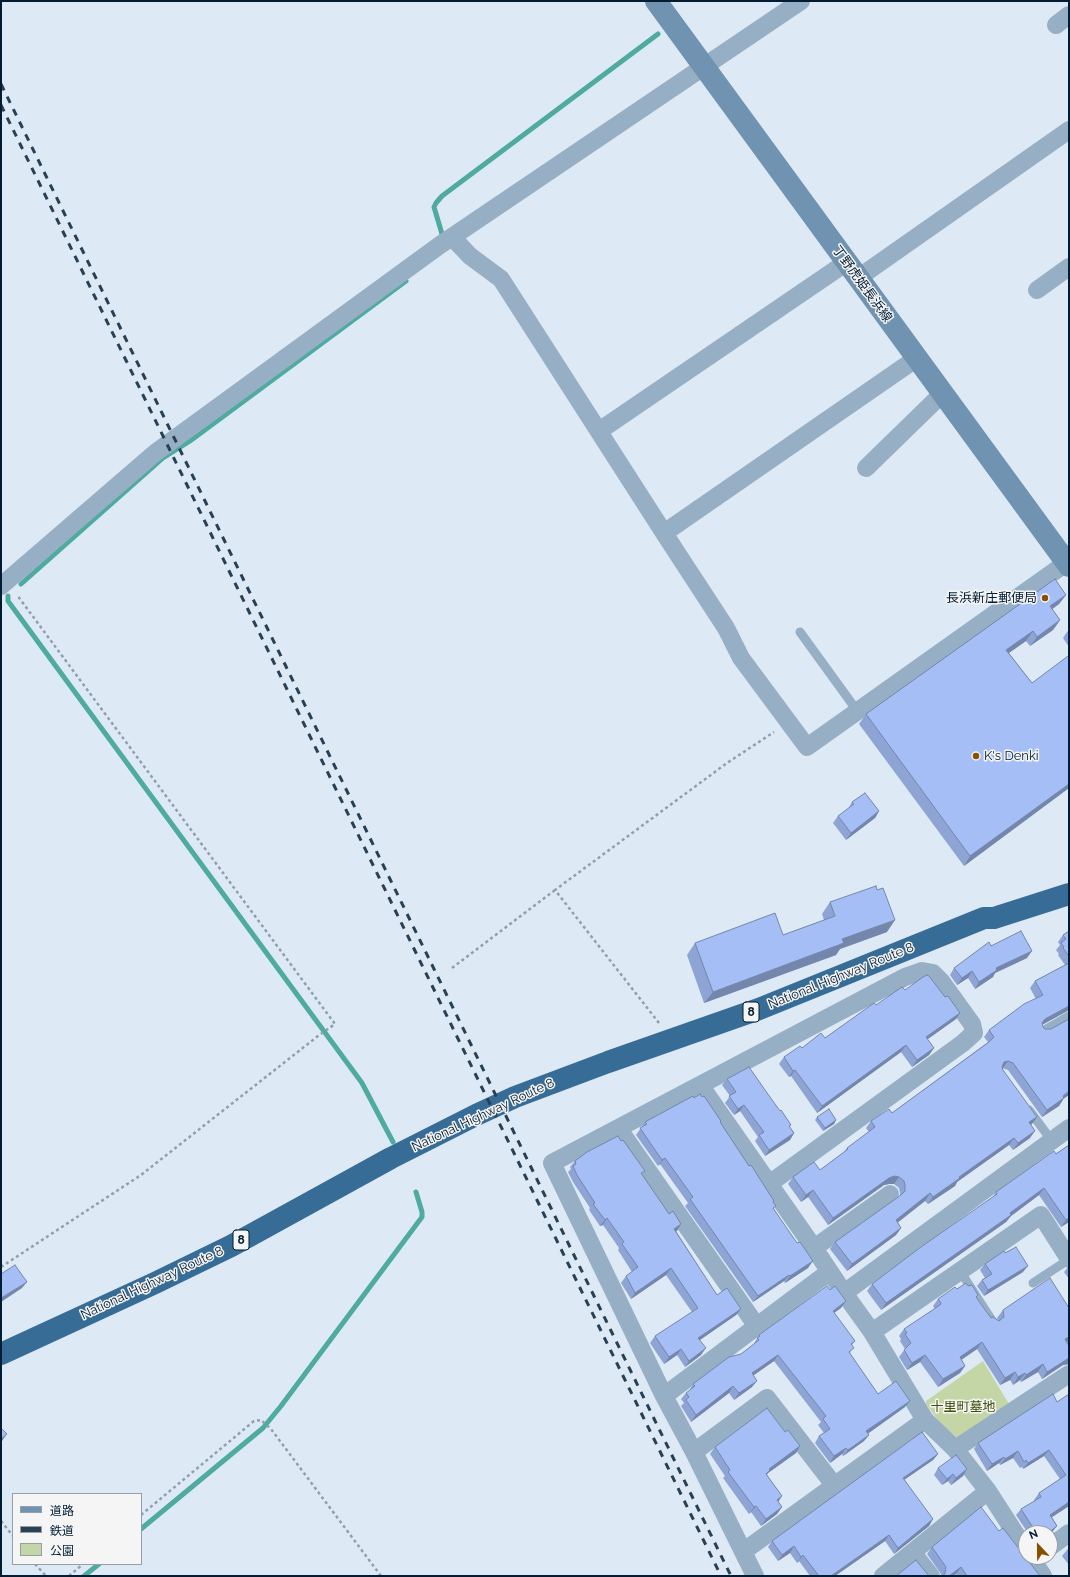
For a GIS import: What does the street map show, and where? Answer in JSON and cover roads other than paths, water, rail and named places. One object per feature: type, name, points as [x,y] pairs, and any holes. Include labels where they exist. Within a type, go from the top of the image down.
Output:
[{"type":"highway","name":"National Highway Route 8","points":[[984,918],[991,910],[1069,879]]},
{"type":"highway","name":"National Highway Route 8","points":[[1,1354],[231,1246],[391,1158],[476,1115],[516,1097],[759,1009],[984,918],[994,918],[1069,894]]},
{"type":"main road","name":"丁野虎姫長浜線","points":[[656,1],[703,68],[1068,564]]},
{"type":"street","points":[[4,584],[155,453],[452,237],[801,1]]},
{"type":"street","points":[[599,431],[1069,130]]},
{"type":"street","points":[[452,237],[470,256],[502,279],[726,628],[741,658],[808,747],[1068,564]]},
{"type":"street","points":[[1037,290],[1069,268]]},
{"type":"street","points":[[664,533],[917,358]]},
{"type":"street","points":[[866,468],[943,393]]},
{"type":"street","points":[[755,1576],[694,1452],[664,1396],[552,1163],[905,976],[922,971],[933,973],[941,981],[972,1024],[974,1032],[963,1043],[769,1184]]},
{"type":"street","points":[[700,1085],[872,1332],[925,1420],[955,1449],[988,1491],[1018,1536]]},
{"type":"street","points":[[618,1128],[756,1325]]},
{"type":"street","points":[[844,1293],[1069,1128]]},
{"type":"street","points":[[814,1248],[890,1194]]},
{"type":"street","points":[[872,1332],[1042,1215],[1069,1260]]},
{"type":"street","points":[[664,1396],[756,1325],[829,1272]]},
{"type":"street","points":[[955,1449],[1069,1374]]},
{"type":"street","points":[[694,1452],[767,1398],[834,1485]]},
{"type":"street","points":[[744,1551],[925,1420]]},
{"type":"street","points":[[883,1576],[914,1553],[988,1491]]},
{"type":"street","points":[[1058,1541],[1069,1533]]},
{"type":"street","points":[[914,1553],[931,1576]]},
{"type":"street","points":[[1036,1565],[1043,1576]]},
{"type":"lane","points":[[800,632],[858,712]]},
{"type":"lane","points":[[1043,1030],[1069,1016]]},
{"type":"lane","points":[[1026,1104],[1052,1141]]},
{"type":"lane","points":[[1033,1283],[1069,1260]]},
{"type":"lane","points":[[960,1271],[993,1322]]},
{"type":"waterway","points":[[442,234],[434,207],[442,196],[658,34]]},
{"type":"waterway","points":[[21,584],[163,458],[190,441],[406,281]]},
{"type":"waterway","points":[[8,596],[8,601],[362,1083],[393,1142]]},
{"type":"waterway","points":[[142,1528],[263,1428],[281,1406],[422,1217],[416,1192]]},
{"type":"waterway","points":[[84,1576],[98,1565]]},
{"type":"railway","points":[[1,84],[731,1576]]},
{"type":"railway","points":[[1,105],[721,1576]]},
{"type":"place","name":"長浜新庄郵便局","points":[[1045,598]]},
{"type":"place","name":"K's Denki","points":[[976,756]]},
{"type":"park label","name":"十里町墓地","points":[[963,1407]]}]
